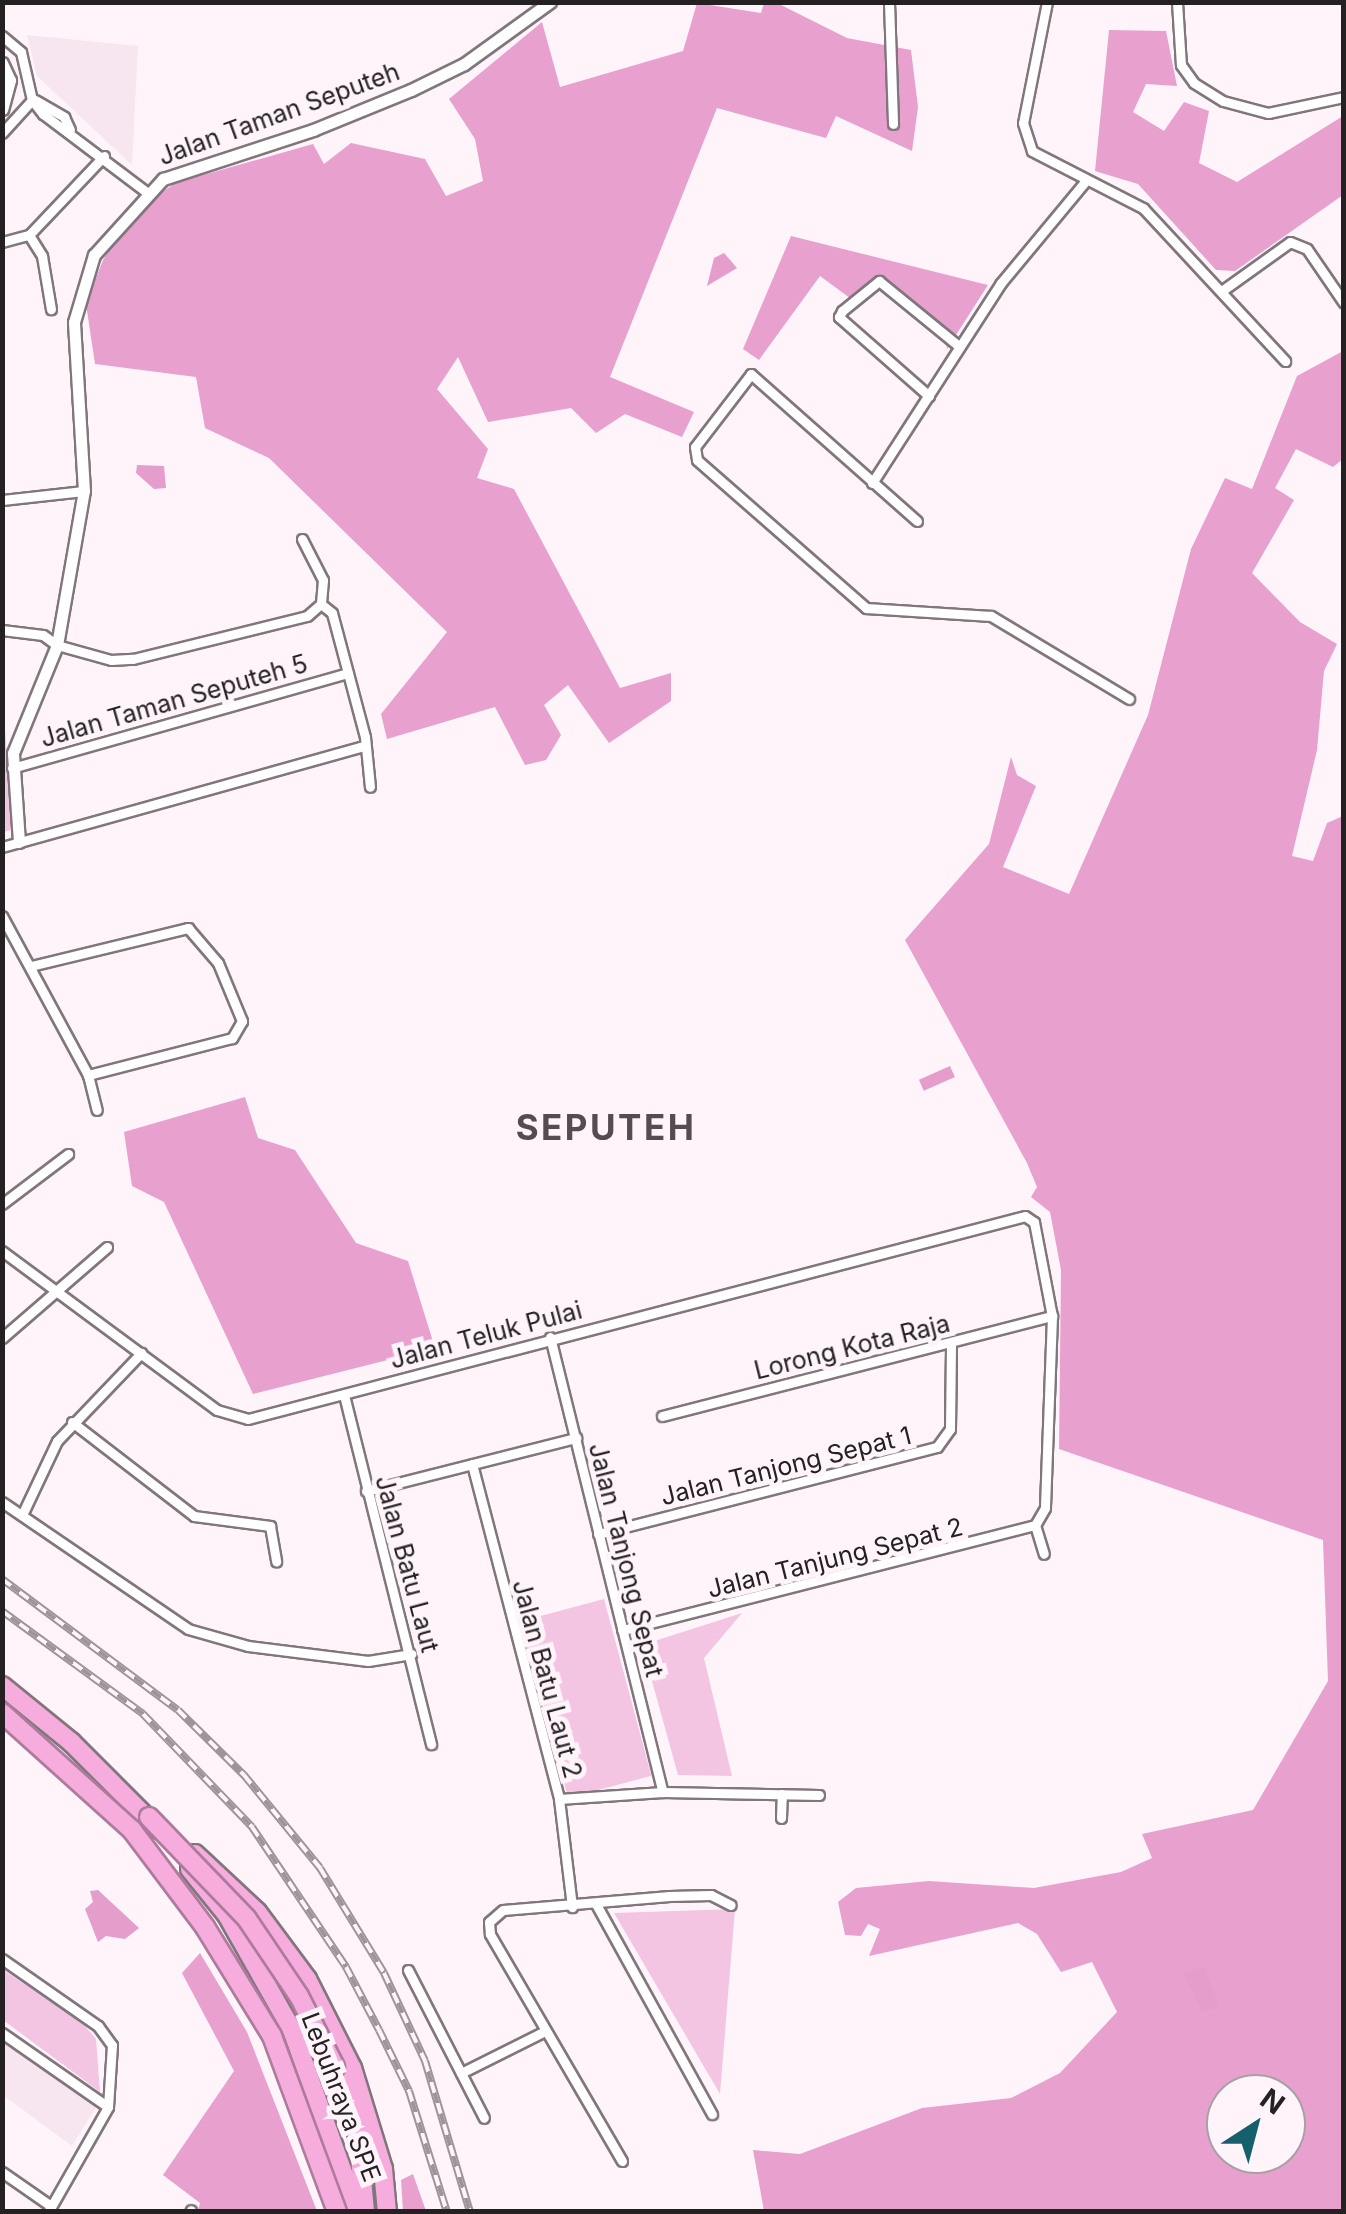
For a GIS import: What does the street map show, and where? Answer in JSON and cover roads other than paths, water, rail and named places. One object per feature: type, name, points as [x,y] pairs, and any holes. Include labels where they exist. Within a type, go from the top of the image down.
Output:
[{"type":"highway","name":"Lebuhraya SPE","points":[[2,1686],[146,1811],[227,1915],[292,2030],[357,2212]]},
{"type":"highway","name":"Lebuhraya SPE","points":[[2,1713],[132,1830],[205,1926],[272,2036],[338,2212]]},
{"type":"highway","points":[[146,1811],[258,1912],[307,1979],[352,2068],[384,2169],[388,2212]]},
{"type":"highway","points":[[146,1811],[247,1919],[299,1996],[335,2068],[358,2136],[365,2212]]},
{"type":"street","name":"Jalan Taman Seputeh","points":[[19,842],[12,768],[25,718],[57,645],[84,491],[86,448],[73,361],[80,288],[94,255],[146,191],[188,168],[314,130],[411,90],[464,64],[550,2]]},
{"type":"street","points":[[890,2],[893,124]]},
{"type":"street","points":[[1047,2],[1024,134],[1039,158],[1142,208],[1223,290],[1284,360]]},
{"type":"street","points":[[1177,2],[1182,66],[1223,102],[1268,112],[1344,96]]},
{"type":"street","points":[[2,36],[21,52],[32,100]]},
{"type":"street","points":[[2,62],[10,80],[2,109]]},
{"type":"street","points":[[32,100],[50,105],[70,130],[146,191]]},
{"type":"street","points":[[2,133],[32,100]]},
{"type":"street","points":[[2,242],[30,235],[104,156]]},
{"type":"street","points":[[872,483],[1001,283],[1085,182]]},
{"type":"street","points":[[30,235],[42,256],[51,309]]},
{"type":"street","points":[[1223,290],[1290,242],[1307,249],[1344,303]]},
{"type":"street","points":[[1334,288],[1344,280]]},
{"type":"street","points":[[929,396],[839,317],[878,281],[960,347]]},
{"type":"street","points":[[917,521],[751,374],[718,408],[694,447],[697,460],[872,611],[991,616],[1129,699]]},
{"type":"street","points":[[2,500],[84,491]]},
{"type":"street","points":[[2,630],[43,634],[57,645],[111,660],[152,656],[306,616],[321,604],[323,580],[302,539]]},
{"type":"street","points":[[321,604],[332,613],[348,672],[370,787]]},
{"type":"street","name":"Jalan Taman Seputeh 5","points":[[12,768],[348,672]]},
{"type":"street","points":[[2,847],[363,746]]},
{"type":"street","points":[[2,916],[88,1076],[98,1110]]},
{"type":"street","points":[[31,966],[188,928],[218,963],[242,1021],[232,1038],[88,1076]]},
{"type":"street","points":[[2,1204],[68,1154]]},
{"type":"street","name":"Jalan Teluk Pulai","points":[[2,1251],[232,1417],[344,1395],[550,1337],[1024,1216],[1037,1227],[1052,1316]]},
{"type":"street","points":[[2,1338],[60,1294],[107,1247]]},
{"type":"street","points":[[1044,1554],[1035,1525],[1045,1508],[1052,1316]]},
{"type":"street","name":"Lorong Kota Raja","points":[[662,1416],[1052,1316]]},
{"type":"street","name":"Jalan Tanjong Sepat","points":[[550,1337],[663,1792]]},
{"type":"street","name":"Jalan Tanjong Sepat 1","points":[[598,1534],[937,1447],[950,1430],[951,1343]]},
{"type":"street","points":[[22,1516],[72,1422],[141,1353]]},
{"type":"street","name":"Jalan Batu Laut","points":[[344,1395],[431,1744]]},
{"type":"street","points":[[72,1422],[194,1516],[270,1526],[276,1561]]},
{"type":"street","points":[[366,1491],[576,1438]]},
{"type":"street","name":"Jalan Batu Laut 2","points":[[472,1464],[559,1799],[572,1907]]},
{"type":"street","points":[[2,1502],[188,1629],[248,1646],[368,1660],[410,1654]]},
{"type":"street","name":"Jalan Tanjung Sepat 2","points":[[622,1630],[1035,1525]]},
{"type":"street","points":[[559,1799],[663,1792],[819,1795]]},
{"type":"street","points":[[781,1818],[782,1794]]},
{"type":"street","points":[[622,2161],[490,1934],[489,1922],[503,1910],[711,1895],[731,1904]]},
{"type":"street","points":[[596,1904],[712,2114]]},
{"type":"street","points":[[2,1959],[108,2038],[114,2063],[108,2107],[50,2209],[2,2172]]},
{"type":"street","points":[[408,1970],[484,2118]]},
{"type":"street","points":[[461,2073],[545,2031]]},
{"type":"street","points":[[2,2033],[108,2107]]},
{"type":"railway","points":[[2,1579],[178,1710],[244,1775],[320,1868],[384,1973],[425,2061],[470,2212]]},
{"type":"railway","points":[[2,1611],[143,1714],[252,1827],[346,1967],[379,2030],[409,2091],[447,2212]]},
{"type":"district","name":"SEPUTEH","points":[[606,1127]]}]
